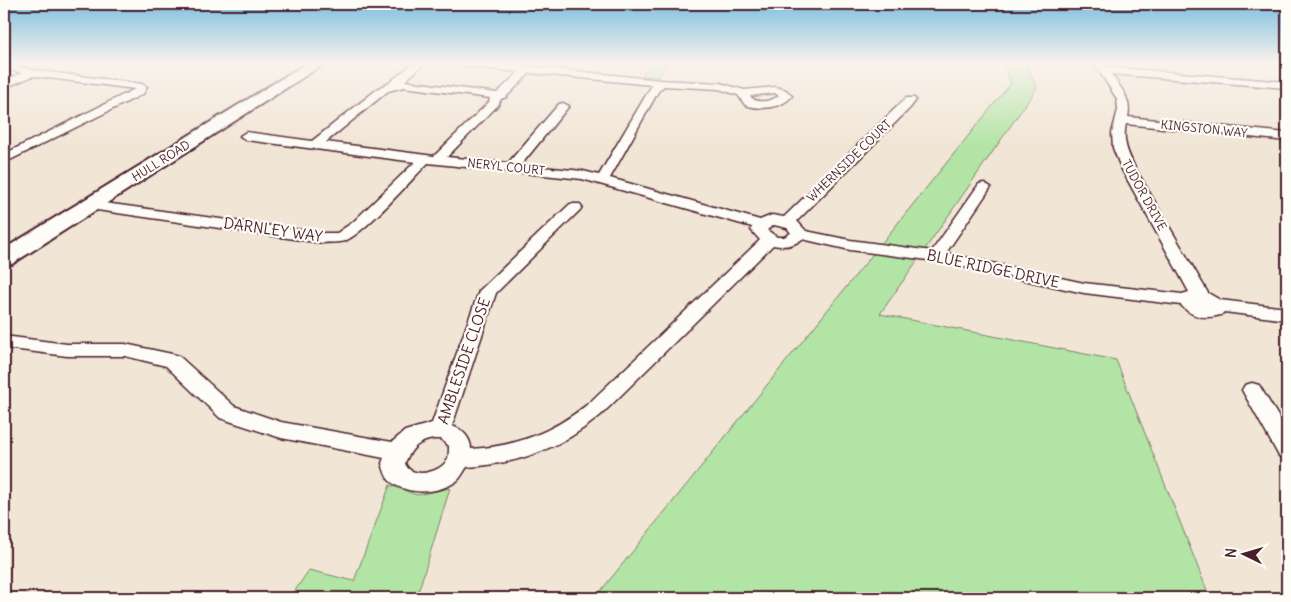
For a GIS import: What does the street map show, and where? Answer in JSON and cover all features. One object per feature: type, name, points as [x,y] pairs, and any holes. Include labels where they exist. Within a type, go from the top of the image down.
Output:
[{"type":"main road","name":"HULL ROAD","points":[[4,259],[273,91]]},
{"type":"street","points":[[4,159],[140,91]]},
{"type":"street","points":[[315,145],[381,91]]},
{"type":"street","points":[[464,91],[490,94],[496,97],[506,91]]},
{"type":"street","points":[[602,180],[653,91]]},
{"type":"street","points":[[737,91],[743,93]]},
{"type":"street","name":"TUDOR DRIVE","points":[[1117,91],[1123,100],[1124,110],[1118,133],[1119,148],[1128,168],[1201,301]]},
{"type":"street","points":[[431,160],[494,102],[496,97]]},
{"type":"street","name":"WHERNSIDE COURT","points":[[787,222],[863,149],[910,100]]},
{"type":"street","points":[[512,167],[563,106]]},
{"type":"street","name":"KINGSTON WAY","points":[[1122,120],[1287,138]]},
{"type":"street","name":"NERYL COURT","points":[[246,136],[431,160],[584,176],[765,232]]},
{"type":"street","name":"DARNLEY WAY","points":[[90,205],[322,238],[341,237],[358,225],[431,160]]},
{"type":"street","points":[[936,256],[984,187]]},
{"type":"street","name":"AMBLESIDE CLOSE","points":[[440,430],[488,291],[575,207]]},
{"type":"street","points":[[460,458],[494,457],[525,448],[564,432],[595,409],[765,232],[772,220],[787,222],[799,230],[799,234],[796,239],[788,242],[765,232]]},
{"type":"street","name":"BLUE RIDGE DRIVE","points":[[799,234],[850,245],[936,256],[1084,288],[1201,301],[1287,314]]},
{"type":"street","points":[[4,342],[67,350],[125,350],[172,360],[227,412],[280,430],[396,452]]},
{"type":"street","points":[[1252,390],[1287,450]]},
{"type":"street","points":[[430,430],[440,430],[449,433],[460,443],[460,458],[451,470],[438,480],[416,483],[406,481],[398,476],[394,469],[396,452],[415,435],[430,430]]},
{"type":"green space","points":[[1004,91],[1035,91],[880,314],[1116,360],[1210,598],[595,598]]},
{"type":"green space","points":[[390,485],[417,495],[450,488],[417,596],[425,598],[290,598],[309,570],[354,581]]}]
